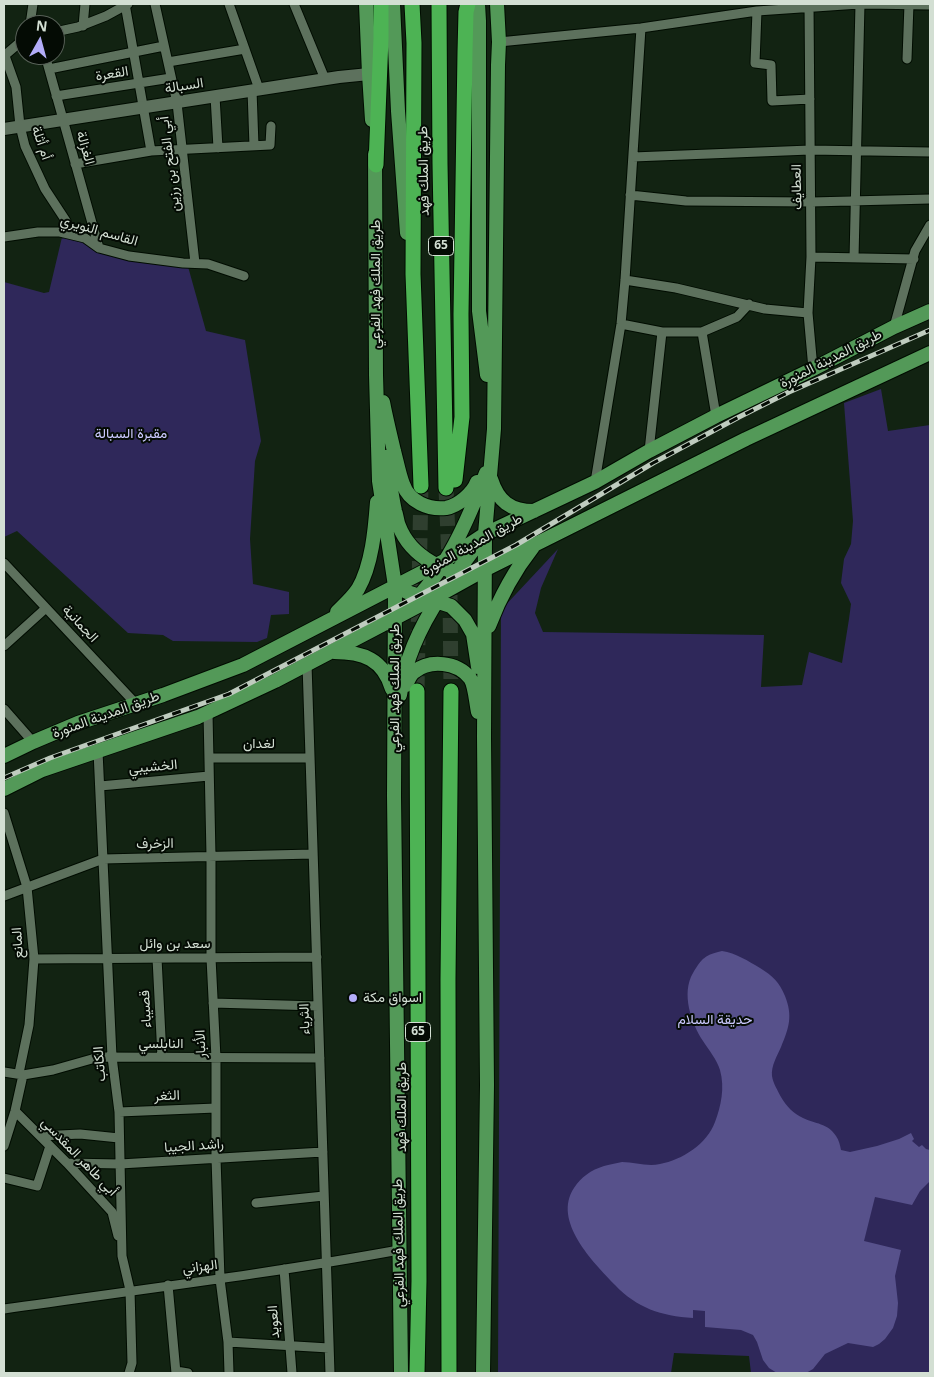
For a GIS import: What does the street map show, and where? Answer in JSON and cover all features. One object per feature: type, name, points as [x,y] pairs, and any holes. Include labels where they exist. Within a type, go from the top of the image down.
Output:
[{"type":"highway","points":[[376,165],[381,4]]},
{"type":"highway","name":"طريق الملك فهد","points":[[412,4],[414,43],[413,274],[421,486]]},
{"type":"highway","name":"طريق الملك فهد","points":[[439,4],[441,262],[451,484],[462,417],[461,314],[465,52],[468,4]]},
{"type":"highway","name":"طريق الملك فهد","points":[[417,691],[419,1281],[417,1373]]},
{"type":"highway","name":"65","points":[[449,1373],[448,969],[451,691]]},
{"type":"main road","name":"طريق الملك فهد الفرعي","points":[[366,4],[368,74],[376,165],[376,374],[379,481],[395,586],[394,738],[400,1373]]},
{"type":"main road","points":[[393,4],[398,111],[407,234],[413,274]]},
{"type":"main road","points":[[394,738],[401,686],[411,652],[432,598],[440,565],[455,544],[467,521],[488,468],[494,429],[480,311],[478,4]]},
{"type":"main road","points":[[483,1373],[487,1085],[484,737],[485,534],[494,429],[499,42],[497,4]]},
{"type":"main road","name":"السبالة","points":[[4,129],[324,79],[368,74]]},
{"type":"main road","name":"طريق المدينة المنورة","points":[[4,756],[78,724],[243,665],[395,586],[440,565],[485,534],[595,482],[716,416],[930,311]]},
{"type":"main road","name":"طريق المدينة المنورة","points":[[432,598],[535,544],[746,439],[930,353]]},
{"type":"main road","points":[[376,374],[403,486],[412,498],[423,506],[437,509],[451,507],[476,487],[494,429]]},
{"type":"main road","points":[[376,374],[390,487],[399,527],[417,552],[440,565],[457,572],[472,573],[486,569]]},
{"type":"main road","points":[[490,474],[496,492],[508,505],[525,511],[535,510]]},
{"type":"main road","points":[[327,622],[350,600],[358,588],[366,569],[374,539],[379,481]]},
{"type":"main road","points":[[4,788],[42,770],[208,713],[395,619],[432,598],[457,572],[485,534]]},
{"type":"main road","points":[[485,636],[506,587],[518,566],[535,544]]},
{"type":"main road","points":[[395,586],[407,592],[432,598],[451,606],[465,620],[473,634],[484,737]]},
{"type":"main road","points":[[330,652],[348,652],[369,658],[376,663],[385,673],[394,698]]},
{"type":"main road","points":[[394,738],[405,687],[412,673],[424,666],[440,663],[461,669],[471,680],[484,737]]},
{"type":"street","points":[[83,26],[85,4]]},
{"type":"street","points":[[65,30],[83,26],[106,16],[126,4],[151,151]]},
{"type":"street","name":"أبي الفتح بن رزين","points":[[155,4],[176,103],[195,263]]},
{"type":"street","points":[[231,4],[256,90],[254,146]]},
{"type":"street","points":[[294,4],[324,79]]},
{"type":"street","points":[[499,42],[641,28],[809,5],[859,4],[854,258]]},
{"type":"street","points":[[864,4],[930,5]]},
{"type":"street","points":[[907,59],[909,4]]},
{"type":"street","name":"العطايف","points":[[809,5],[811,257],[808,313],[813,369]]},
{"type":"street","points":[[756,11],[755,63],[771,65],[772,101],[810,100]]},
{"type":"street","points":[[595,482],[622,324],[641,28]]},
{"type":"street","points":[[49,69],[164,46]]},
{"type":"street","points":[[5,56],[15,47]]},
{"type":"street","points":[[168,62],[245,49]]},
{"type":"street","name":"أم أثلة","points":[[5,56],[16,87],[20,126],[25,146],[45,189],[66,221],[63,233]]},
{"type":"street","name":"الغزالة","points":[[48,65],[99,248]]},
{"type":"street","name":"القعرة","points":[[56,96],[171,78]]},
{"type":"street","points":[[215,96],[218,148]]},
{"type":"street","points":[[75,164],[151,151],[270,145],[271,126]]},
{"type":"street","points":[[634,157],[810,150],[930,152]]},
{"type":"street","points":[[630,195],[686,200],[811,202],[930,199]]},
{"type":"street","points":[[894,327],[915,251],[927,236],[930,225]]},
{"type":"street","name":"القاسم النويري","points":[[4,237],[38,232],[63,233],[84,238],[99,248],[129,256],[182,263],[208,264],[244,276]]},
{"type":"street","points":[[811,257],[914,259]]},
{"type":"street","points":[[625,280],[676,288],[765,309],[808,313]]},
{"type":"street","points":[[622,324],[662,332],[702,332],[737,317],[749,304]]},
{"type":"street","points":[[649,451],[662,332]]},
{"type":"street","points":[[702,332],[716,416]]},
{"type":"street","name":"الجمانية","points":[[4,563],[136,704]]},
{"type":"street","points":[[4,646],[46,608]]},
{"type":"street","name":"الثرياء","points":[[307,664],[330,1373]]},
{"type":"street","points":[[4,709],[33,742]]},
{"type":"street","name":"الأنبار","points":[[208,713],[212,856],[211,958],[216,1058],[216,1158],[220,1279],[228,1342],[229,1373]]},
{"type":"street","name":"الكاتب","points":[[98,751],[112,1057],[118,1112],[122,1256],[130,1290],[132,1362],[130,1373]]},
{"type":"street","name":"لغدان","points":[[209,758],[310,758]]},
{"type":"street","name":"الخشيبي","points":[[100,786],[209,776]]},
{"type":"street","name":"المانع","points":[[4,813],[27,887],[34,959],[29,1025],[15,1111],[4,1146]]},
{"type":"street","name":"الزخرف","points":[[4,896],[103,858],[313,854]]},
{"type":"street","name":"سعد بن وائل","points":[[34,959],[317,957]]},
{"type":"street","name":"قصيباء","points":[[157,958],[162,1057]]},
{"type":"street","points":[[213,1003],[318,1006]]},
{"type":"street","name":"النابلسي","points":[[4,1072],[21,1074],[53,1070],[99,1057],[320,1058]]},
{"type":"street","name":"الثغر","points":[[118,1112],[216,1108]]},
{"type":"street","name":"أبي طاهر المقدسي","points":[[15,1111],[112,1212],[122,1256]]},
{"type":"street","points":[[40,1136],[80,1134],[119,1138]]},
{"type":"street","points":[[4,1178],[37,1186],[50,1146]]},
{"type":"street","name":"راشد الجيبا","points":[[67,1163],[120,1164],[323,1152]]},
{"type":"street","points":[[256,1203],[324,1196]]},
{"type":"street","name":"الهزاني","points":[[4,1309],[326,1264],[399,1250]]},
{"type":"street","name":"العويد","points":[[284,1269],[292,1373]]},
{"type":"street","points":[[168,1285],[176,1372],[188,1373]]},
{"type":"street","points":[[228,1342],[329,1348]]},
{"type":"green space","name":"مقبرة السبالة","points":[[63,233],[99,248],[187,263],[206,331],[245,340],[261,441],[255,461],[250,539],[253,584],[289,592],[289,614],[271,615],[267,638],[257,642],[173,641],[163,635],[128,633],[17,531],[4,537],[4,282],[44,293],[49,292]]},
{"type":"green space","name":"حديقة السلام","points":[[881,389],[888,431],[930,425],[930,1373],[751,1373],[749,1356],[674,1353],[671,1373],[498,1373],[501,610],[558,549],[541,588],[535,613],[543,632],[764,635],[761,687],[802,685],[809,652],[842,663],[851,604],[841,583],[844,559],[851,544],[853,521],[844,403]]},
{"type":"shaded area","points":[[722,951],[742,958],[765,971],[778,983],[785,996],[789,1010],[789,1022],[773,1065],[772,1076],[781,1097],[790,1109],[803,1118],[821,1124],[833,1132],[841,1150],[850,1152],[877,1146],[911,1133],[914,1139],[912,1141],[919,1147],[922,1145],[930,1150],[930,1181],[920,1191],[912,1205],[875,1197],[864,1241],[901,1250],[895,1276],[898,1303],[897,1316],[893,1328],[885,1339],[873,1347],[848,1343],[825,1354],[813,1369],[806,1373],[777,1373],[769,1368],[763,1360],[753,1335],[741,1330],[705,1327],[705,1311],[693,1310],[693,1318],[681,1317],[660,1313],[632,1300],[615,1285],[587,1253],[578,1240],[568,1214],[569,1201],[574,1188],[583,1177],[591,1172],[604,1166],[622,1162],[650,1165],[677,1159],[693,1150],[711,1130],[721,1103],[720,1070],[691,1017],[688,990],[689,981],[702,961],[712,954]]},
{"type":"tunnel","points":[[417,691],[421,486]]},
{"type":"tunnel","points":[[446,488],[449,560]]},
{"type":"tunnel","points":[[450,595],[451,691]]},
{"type":"railway","points":[[4,778],[50,758],[229,694],[516,545],[653,463],[739,417],[789,392],[930,330]]},
{"type":"place","name":"اسواق مكة","points":[[353,998]]}]
